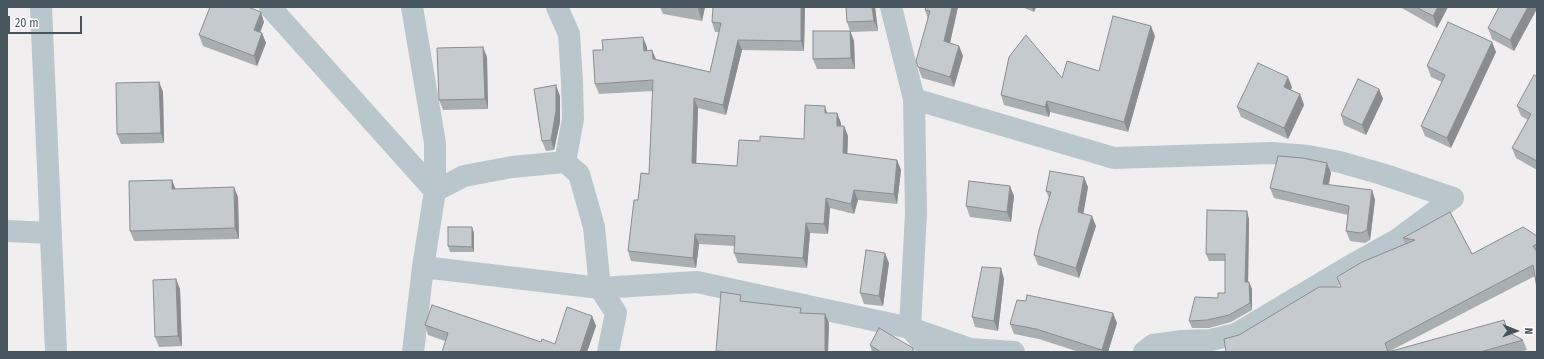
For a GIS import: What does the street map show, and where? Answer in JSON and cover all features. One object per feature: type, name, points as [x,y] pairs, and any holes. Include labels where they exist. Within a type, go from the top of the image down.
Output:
[{"type":"street","points":[[41,7],[56,352]]},
{"type":"street","points":[[270,7],[435,191]]},
{"type":"street","points":[[412,7],[435,143],[435,191],[423,267],[413,352]]},
{"type":"street","points":[[557,7],[569,34],[574,119],[565,162]]},
{"type":"street","points":[[891,7],[914,99],[916,213],[910,328],[931,352]]},
{"type":"street","points":[[914,99],[1114,158],[1273,153],[1308,156],[1340,162],[1382,174],[1453,198],[1398,239],[1236,334],[1212,340],[1182,341],[1153,345],[1144,352]]},
{"type":"street","points":[[435,191],[464,176],[512,167],[565,162],[579,174],[594,227],[600,288],[616,313],[608,352]]},
{"type":"street","points":[[7,231],[51,233]]},
{"type":"street","points":[[423,267],[600,288],[697,282],[910,328],[970,348],[1014,352]]},
{"type":"building","points":[[210,7],[248,7],[261,12],[254,30],[262,33],[254,56],[199,35]]},
{"type":"building","points":[[713,7],[801,7],[801,41],[738,40],[723,105],[694,98],[692,163],[737,166],[739,140],[760,141],[760,136],[804,139],[805,105],[825,106],[825,113],[837,113],[837,126],[844,126],[843,153],[897,160],[894,194],[854,190],[851,204],[826,198],[824,224],[806,223],[803,258],[734,253],[735,236],[695,234],[693,258],[628,251],[634,200],[638,200],[641,173],[649,174],[653,80],[595,84],[593,50],[603,50],[602,40],[643,37],[644,51],[652,50],[653,59],[710,72],[721,23],[712,22]]},
{"type":"building","points":[[846,7],[872,7],[874,21],[847,22]]},
{"type":"building","points":[[926,7],[952,7],[944,41],[959,46],[950,77],[918,67],[916,61],[930,11],[925,10]]},
{"type":"building","points":[[1416,7],[1438,7],[1433,16]]},
{"type":"building","points":[[1499,7],[1528,7],[1510,40],[1488,28]]},
{"type":"building","points":[[1113,16],[1151,26],[1124,122],[1047,101],[1045,107],[1001,95],[1009,57],[1026,35],[1062,78],[1067,61],[1099,71]]},
{"type":"building","points":[[1448,22],[1492,42],[1447,138],[1421,126],[1445,75],[1427,66]]},
{"type":"building","points":[[813,31],[850,31],[851,58],[813,59]]},
{"type":"building","points":[[483,47],[485,99],[439,100],[437,48]]},
{"type":"building","points":[[1258,63],[1288,77],[1284,87],[1300,94],[1284,128],[1237,107]]},
{"type":"building","points":[[1534,75],[1537,77],[1537,161],[1512,148],[1531,114],[1517,106]]},
{"type":"building","points":[[1358,79],[1379,89],[1362,125],[1341,115]]},
{"type":"building","points":[[159,82],[161,133],[117,134],[116,83]]},
{"type":"building","points":[[556,85],[556,111],[551,140],[542,141],[534,89]]},
{"type":"building","points":[[1278,156],[1303,158],[1327,163],[1323,184],[1372,190],[1367,230],[1361,233],[1346,231],[1349,206],[1270,188]]},
{"type":"building","points":[[1050,171],[1084,177],[1078,212],[1092,216],[1076,268],[1034,255],[1039,230],[1051,192],[1046,191]]},
{"type":"building","points":[[172,180],[172,189],[234,187],[235,228],[130,231],[129,181]]},
{"type":"building","points":[[969,181],[1010,186],[1007,212],[966,206]]},
{"type":"building","points":[[1207,210],[1247,211],[1245,282],[1249,282],[1250,303],[1229,315],[1207,320],[1189,321],[1195,297],[1218,298],[1218,293],[1225,293],[1225,254],[1206,254]]},
{"type":"building","points":[[1450,212],[1472,254],[1523,227],[1537,236],[1537,244],[1533,246],[1537,252],[1537,288],[1533,265],[1385,343],[1388,352],[1226,352],[1224,339],[1239,335],[1319,287],[1341,287],[1337,277],[1362,262],[1415,240],[1403,238]]},
{"type":"building","points":[[448,227],[472,227],[472,247],[448,246]]},
{"type":"building","points":[[866,250],[885,253],[879,296],[860,293]]},
{"type":"building","points":[[982,267],[1001,268],[994,321],[972,317]]},
{"type":"building","points":[[176,279],[178,336],[155,337],[153,280]]},
{"type":"building","points":[[721,292],[741,295],[740,301],[801,308],[800,313],[825,314],[825,352],[716,351]]},
{"type":"building","points":[[1027,295],[1113,313],[1102,350],[1036,329],[1010,324],[1017,300],[1026,301]]},
{"type":"building","points":[[432,305],[541,342],[542,339],[555,344],[567,307],[592,316],[580,352],[442,352],[448,333],[425,325]]},
{"type":"building","points":[[1504,320],[1508,332],[1523,340],[1480,352],[1388,352]]},
{"type":"building","points":[[879,328],[913,348],[913,352],[881,352],[870,345]]}]
